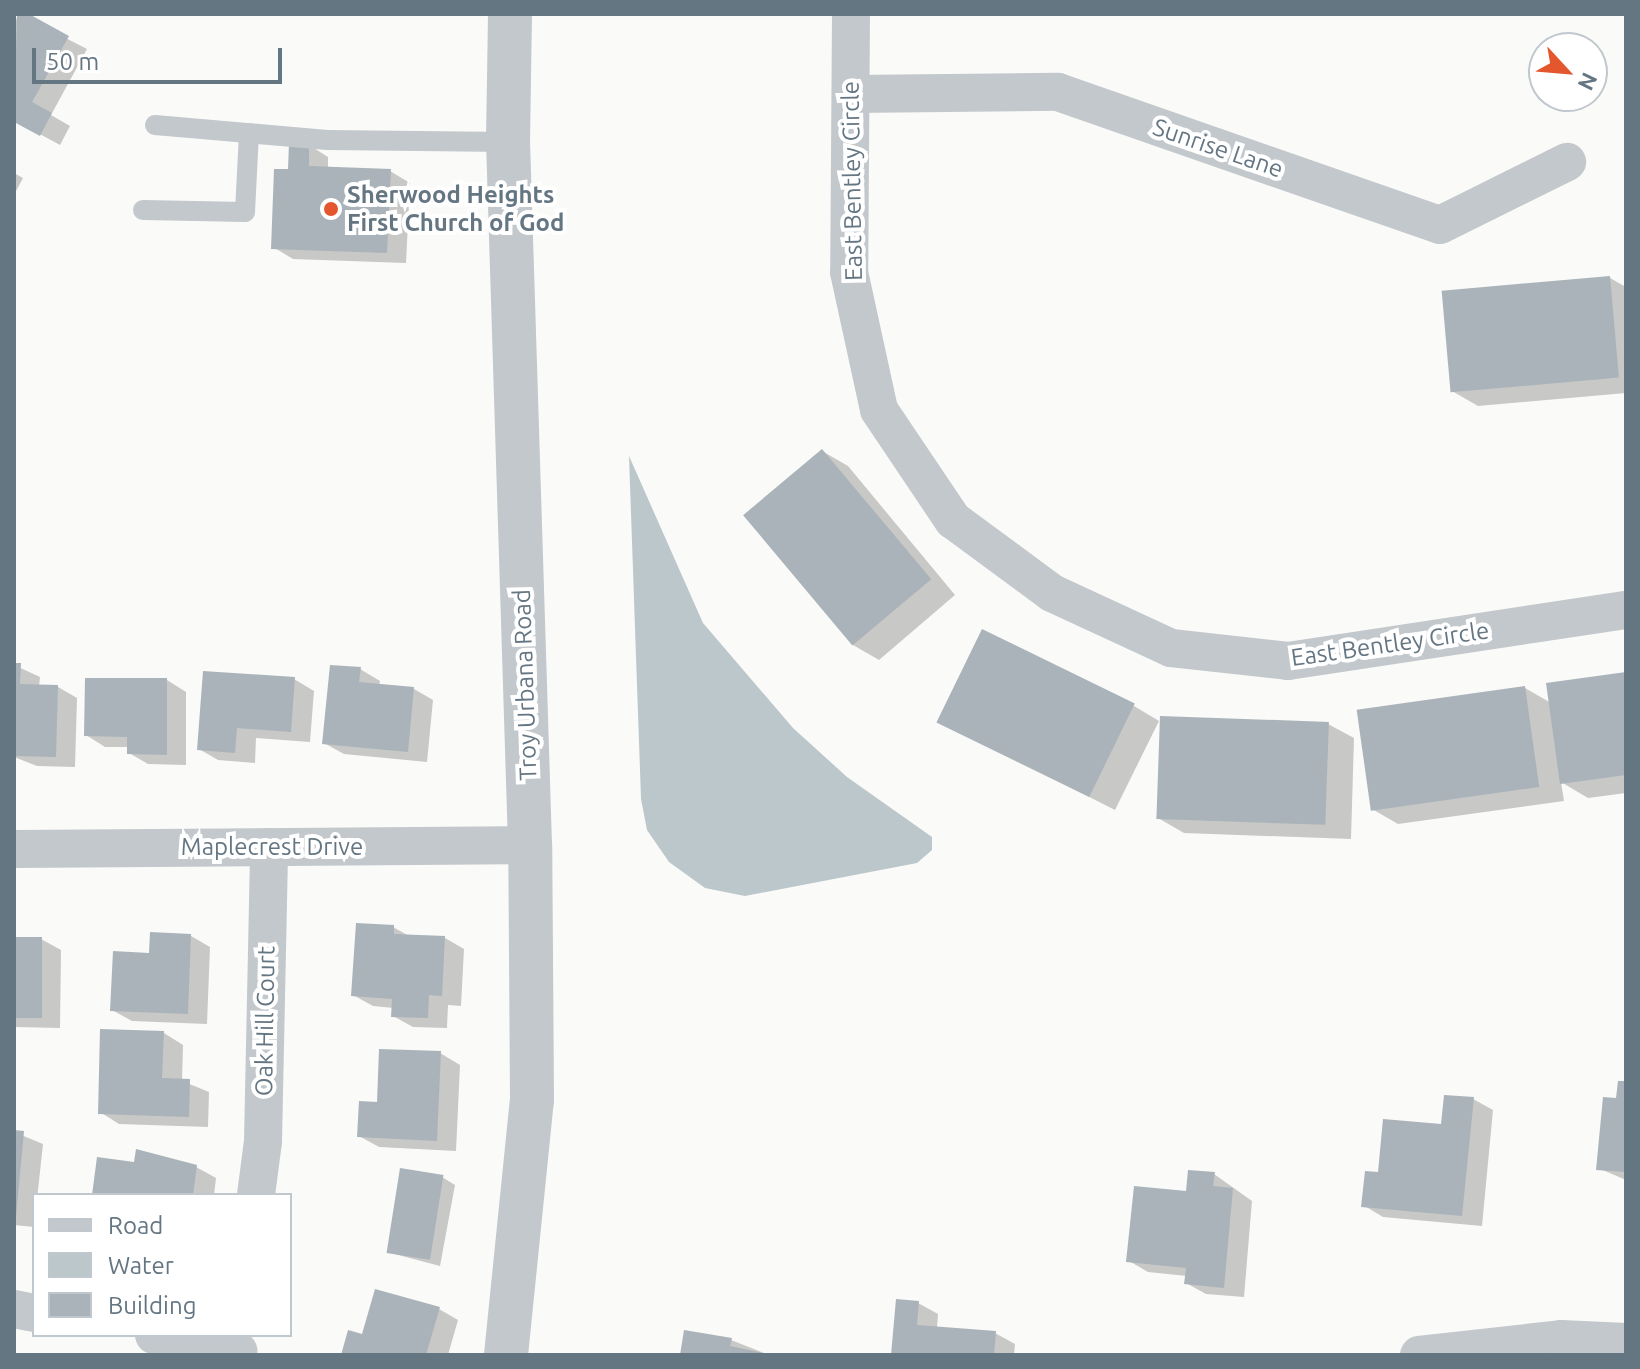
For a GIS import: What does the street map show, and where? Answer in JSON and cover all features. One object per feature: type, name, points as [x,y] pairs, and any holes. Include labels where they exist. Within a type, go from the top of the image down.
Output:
[{"type":"street","name":"Troy Urbana Road","points":[[506,1355],[532,1100],[530,845],[508,142],[510,14]]},
{"type":"street","name":"East Bentley Circle","points":[[851,14],[849,272],[879,410],[953,520],[1052,593],[1171,648],[1288,661],[1626,610]]},
{"type":"street","name":"Sunrise Lane","points":[[851,94],[1058,92],[1440,225],[1567,162]]},
{"type":"street","name":"Maplecrest Drive","points":[[14,849],[530,845]]},
{"type":"street","name":"Oak Hill Court","points":[[256,1193],[263,1141],[269,847]]},
{"type":"street","points":[[168,1337],[239,1347]]},
{"type":"street","points":[[1419,1355],[1494,1352],[1561,1339],[1626,1342]]},
{"type":"lane","points":[[155,125],[327,140],[508,142]]},
{"type":"lane","points":[[143,210],[245,212],[249,133]]},
{"type":"water","points":[[629,456],[703,623],[793,728],[847,777],[932,837],[932,850],[917,863],[745,896],[705,888],[669,862],[647,830],[641,799]]},
{"type":"building","points":[[17,14],[29,14],[69,36],[32,102],[52,113],[40,136],[14,122]]},
{"type":"building","name":"Sherwood Heights First Church of God","points":[[289,143],[309,143],[309,166],[391,169],[387,253],[271,249],[274,169],[288,169]]},
{"type":"building","points":[[1610,276],[1619,378],[1451,392],[1442,291]]},
{"type":"building","points":[[822,449],[931,579],[852,645],[743,515]]},
{"type":"building","points":[[982,629],[1135,704],[1089,797],[936,722]]},
{"type":"building","points":[[14,663],[21,663],[20,684],[58,685],[56,757],[15,756]]},
{"type":"building","points":[[330,665],[361,667],[359,682],[414,687],[408,752],[322,744]]},
{"type":"building","points":[[203,671],[295,677],[291,732],[237,728],[235,753],[197,750]]},
{"type":"building","points":[[1626,672],[1626,775],[1560,784],[1546,683]]},
{"type":"building","points":[[85,678],[167,678],[167,755],[127,754],[127,737],[84,736]]},
{"type":"building","points":[[1525,686],[1539,787],[1371,811],[1357,710]]},
{"type":"building","points":[[1160,716],[1329,722],[1325,825],[1156,819]]},
{"type":"building","points":[[356,923],[394,925],[394,934],[445,936],[442,996],[429,995],[428,1018],[391,1017],[392,999],[351,996]]},
{"type":"building","points":[[150,932],[191,934],[188,1014],[110,1011],[113,951],[149,953]]},
{"type":"building","points":[[14,937],[42,937],[42,1018],[14,1018]]},
{"type":"building","points":[[100,1029],[164,1031],[162,1078],[190,1079],[189,1117],[98,1114]]},
{"type":"building","points":[[379,1049],[441,1051],[437,1141],[357,1137],[359,1101],[377,1102]]},
{"type":"building","points":[[1618,1081],[1626,1081],[1626,1172],[1596,1170],[1603,1097],[1616,1098]]},
{"type":"building","points":[[1444,1095],[1474,1097],[1462,1216],[1361,1207],[1365,1171],[1378,1172],[1383,1119],[1441,1124]]},
{"type":"building","points":[[14,1130],[24,1131],[16,1217],[14,1217]]},
{"type":"building","points":[[136,1149],[197,1165],[193,1193],[92,1193],[97,1157],[134,1162]]},
{"type":"building","points":[[400,1168],[443,1175],[430,1260],[387,1253]]},
{"type":"building","points":[[1188,1170],[1215,1172],[1213,1186],[1233,1188],[1224,1288],[1184,1284],[1186,1268],[1126,1262],[1134,1186],[1186,1191]]},
{"type":"building","points":[[375,1289],[440,1307],[426,1355],[341,1355],[348,1330],[362,1334]]},
{"type":"building","points":[[896,1299],[919,1301],[917,1325],[996,1331],[994,1355],[891,1355]]},
{"type":"building","points":[[684,1330],[732,1338],[730,1346],[772,1355],[680,1355]]},
{"type":"place","name":"Sherwood Heights First Church of God","points":[[331,209]]}]
